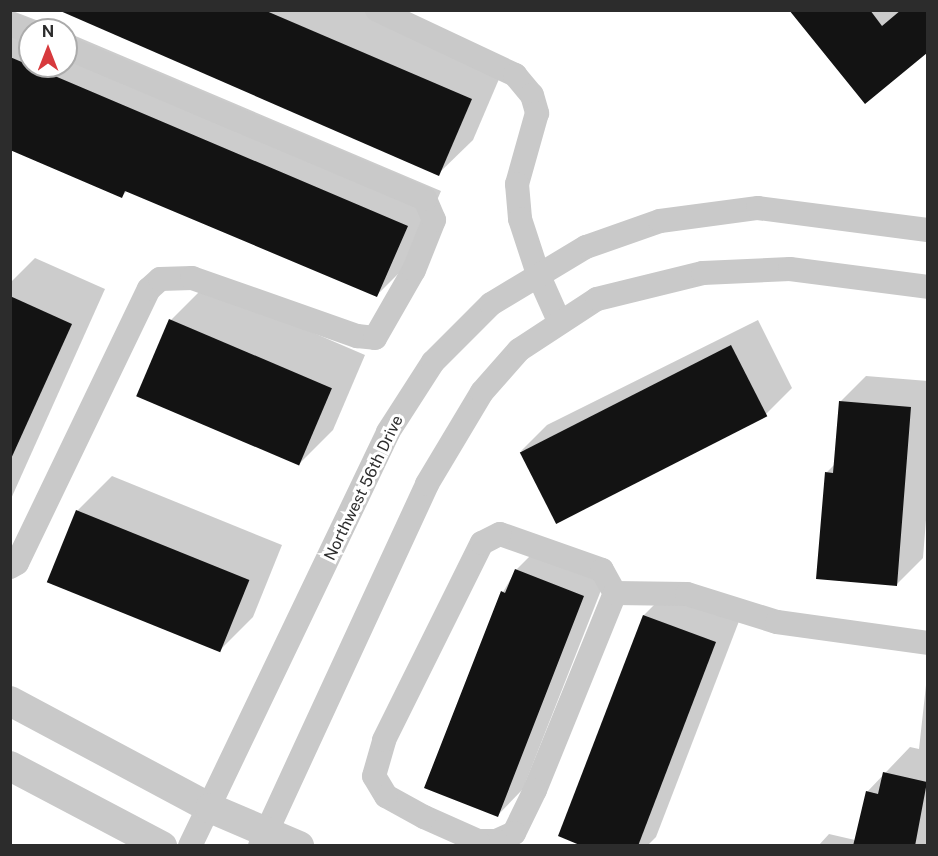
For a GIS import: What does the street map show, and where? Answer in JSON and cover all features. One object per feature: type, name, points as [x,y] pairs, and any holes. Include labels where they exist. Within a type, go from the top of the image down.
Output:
[{"type":"street","points":[[377,10],[515,75],[532,95],[537,113],[517,184],[520,219],[538,274],[559,321]]},
{"type":"street","points":[[10,567],[17,563],[148,289],[160,279],[192,278],[357,336],[375,338],[414,270],[434,220],[425,198],[78,52]]},
{"type":"street","name":"Northwest 56th Drive","points":[[190,846],[388,432],[433,362],[491,304],[586,247],[660,221],[758,208],[927,230]]},
{"type":"street","points":[[262,839],[427,484],[482,392],[519,350],[559,321],[597,299],[703,273],[790,269],[927,287]]},
{"type":"street","points":[[500,534],[602,570],[615,593],[514,833],[496,842],[478,841],[386,795],[374,776],[384,740],[482,543],[500,534]]},
{"type":"street","points":[[615,593],[687,594],[777,622],[927,643]]},
{"type":"street","points":[[10,701],[210,808],[262,839],[299,846]]},
{"type":"street","points":[[10,766],[162,846]]},
{"type":"building","points":[[58,10],[264,10],[472,99],[439,176]]},
{"type":"building","points":[[789,10],[870,10],[882,26],[901,10],[927,10],[927,53],[865,104]]},
{"type":"building","points":[[10,57],[18,60],[18,78],[59,78],[408,226],[377,297],[125,191],[122,198],[10,150]]},
{"type":"building","points":[[10,296],[72,324],[10,461]]},
{"type":"building","points":[[169,319],[332,388],[299,465],[136,396]]},
{"type":"building","points":[[731,345],[767,416],[556,524],[520,453]]},
{"type":"building","points":[[839,401],[911,407],[897,586],[816,579],[825,472],[833,473]]},
{"type":"building","points":[[76,510],[249,580],[220,652],[47,582]]},
{"type":"building","points":[[515,569],[584,596],[498,817],[424,788],[501,591],[505,593]]},
{"type":"building","points":[[643,615],[716,642],[638,846],[582,846],[558,836]]},
{"type":"building","points":[[883,772],[927,782],[915,846],[853,846],[866,791],[878,794]]}]
